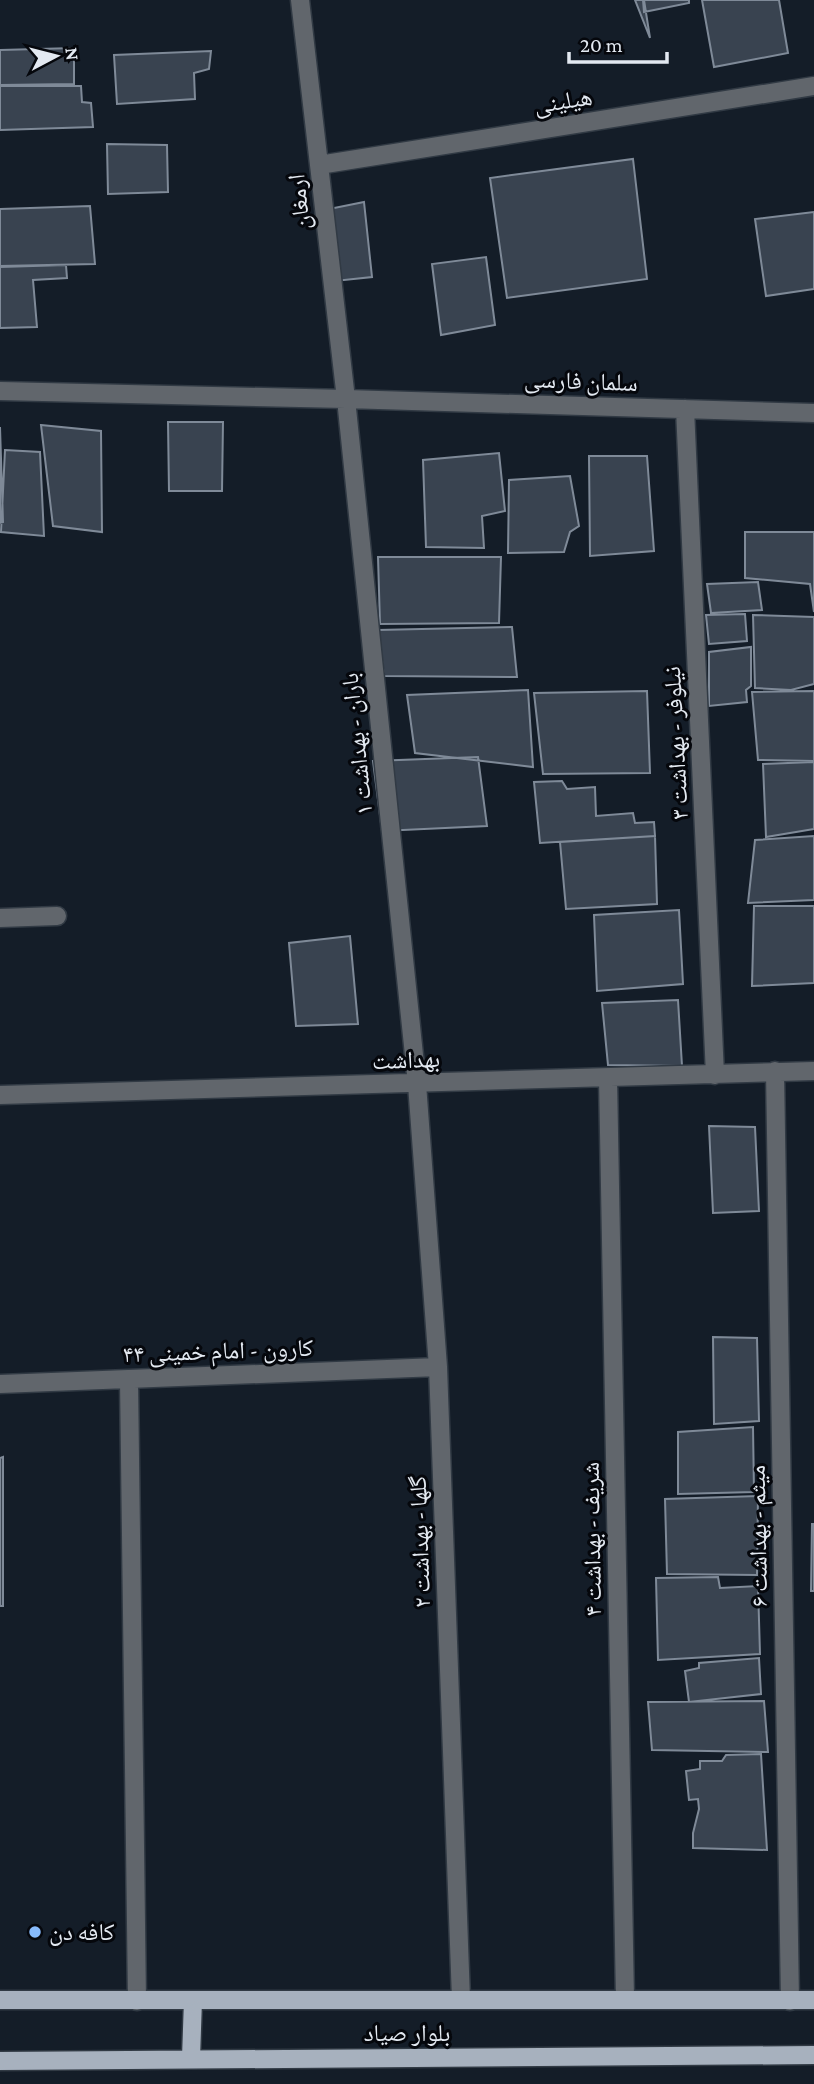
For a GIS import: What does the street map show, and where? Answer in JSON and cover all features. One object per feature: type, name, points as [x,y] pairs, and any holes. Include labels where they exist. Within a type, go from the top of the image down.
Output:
[{"type":"main road","name":"بلوار صیاد","points":[[0,2000],[814,2000]]},
{"type":"main road","points":[[191,2058],[193,2000]]},
{"type":"main road","name":"بلوار صیاد","points":[[0,2061],[814,2055]]},
{"type":"street","name":"ارمغان","points":[[300,0],[346,399]]},
{"type":"street","name":"هیلینی","points":[[319,165],[814,86]]},
{"type":"street","name":"سلمان فارسی","points":[[0,391],[814,414]]},
{"type":"street","name":"باران - بهداشت ۱","points":[[346,399],[417,1084]]},
{"type":"street","name":"نیلوفر - بهداشت ۳","points":[[685,409],[715,1074]]},
{"type":"street","points":[[0,918],[57,916]]},
{"type":"street","name":"میثم - بهداشت ۶","points":[[775,1071],[790,2001]]},
{"type":"street","name":"بهداشت","points":[[0,1095],[814,1071]]},
{"type":"street","name":"شریف - بهداشت ۴","points":[[608,1078],[625,1999]]},
{"type":"street","name":"گلها - بهداشت ۲","points":[[417,1084],[438,1367],[461,1999]]},
{"type":"street","name":"کارون - امام خمینی ۴۴","points":[[0,1384],[438,1367]]},
{"type":"street","points":[[129,1380],[137,2001]]},
{"type":"building","points":[[635,0],[644,0],[650,38]]},
{"type":"building","points":[[643,0],[689,0],[689,3],[644,12]]},
{"type":"building","points":[[702,0],[779,0],[788,53],[714,67]]},
{"type":"building","points":[[74,48],[74,84],[0,85],[0,50]]},
{"type":"building","points":[[211,51],[209,69],[194,73],[195,99],[117,104],[114,55]]},
{"type":"building","points":[[0,86],[81,86],[82,102],[91,103],[93,127],[0,130]]},
{"type":"building","points":[[107,144],[167,145],[168,192],[108,194]]},
{"type":"building","points":[[633,159],[647,279],[507,298],[490,178]]},
{"type":"building","points":[[364,202],[372,277],[335,281],[324,210]]},
{"type":"building","points":[[90,206],[95,264],[0,266],[0,209]]},
{"type":"building","points":[[814,212],[814,289],[766,296],[755,219]]},
{"type":"building","points":[[486,257],[495,325],[441,335],[432,264]]},
{"type":"building","points":[[66,265],[67,278],[33,280],[37,327],[0,328],[0,267]]},
{"type":"building","points":[[168,422],[223,422],[222,491],[169,491]]},
{"type":"building","points":[[41,425],[101,431],[102,532],[53,526]]},
{"type":"building","points":[[0,427],[3,522],[0,523]]},
{"type":"building","points":[[5,450],[40,452],[44,536],[1,532]]},
{"type":"building","points":[[499,453],[505,511],[482,516],[484,548],[426,547],[423,460]]},
{"type":"building","points":[[589,456],[647,456],[654,551],[590,556]]},
{"type":"building","points":[[570,476],[579,526],[570,532],[564,552],[508,553],[509,480]]},
{"type":"building","points":[[745,532],[814,532],[814,612],[810,584],[745,578]]},
{"type":"building","points":[[378,557],[501,557],[499,623],[380,624]]},
{"type":"building","points":[[758,582],[762,610],[711,613],[707,584]]},
{"type":"building","points":[[745,614],[747,641],[709,644],[706,615]]},
{"type":"building","points":[[753,615],[814,617],[814,684],[791,690],[755,688]]},
{"type":"building","points":[[512,627],[517,677],[384,676],[378,630]]},
{"type":"building","points":[[751,647],[751,686],[746,690],[747,702],[709,706],[709,652]]},
{"type":"building","points":[[528,690],[533,767],[415,753],[407,695]]},
{"type":"building","points":[[647,691],[650,773],[543,774],[534,693]]},
{"type":"building","points":[[814,691],[814,761],[758,760],[752,692]]},
{"type":"building","points":[[478,757],[487,826],[382,831],[373,761]]},
{"type":"building","points":[[814,762],[814,829],[766,837],[763,764]]},
{"type":"building","points":[[562,781],[567,789],[595,787],[596,816],[633,813],[635,823],[654,822],[655,836],[540,843],[534,782]]},
{"type":"building","points":[[655,836],[657,904],[566,909],[560,842]]},
{"type":"building","points":[[814,836],[814,900],[748,903],[755,840]]},
{"type":"building","points":[[754,906],[814,906],[814,983],[752,986]]},
{"type":"building","points":[[679,910],[683,984],[597,991],[594,915]]},
{"type":"building","points":[[350,936],[358,1024],[296,1026],[289,943]]},
{"type":"building","points":[[678,1000],[682,1066],[608,1065],[602,1003]]},
{"type":"building","points":[[709,1126],[755,1127],[759,1211],[713,1213]]},
{"type":"building","points":[[713,1337],[757,1338],[759,1421],[714,1424]]},
{"type":"building","points":[[753,1427],[754,1492],[678,1494],[678,1432]]},
{"type":"building","points":[[3,1457],[3,1606],[0,1606],[0,1458]]},
{"type":"building","points":[[758,1496],[757,1575],[667,1574],[665,1499]]},
{"type":"building","points":[[814,1524],[814,1591],[811,1591]]},
{"type":"building","points":[[718,1577],[720,1588],[758,1586],[760,1654],[658,1660],[656,1578]]},
{"type":"building","points":[[759,1658],[761,1694],[689,1702],[685,1671],[699,1668],[699,1663]]},
{"type":"building","points":[[764,1701],[768,1752],[652,1750],[648,1702]]},
{"type":"building","points":[[761,1754],[767,1850],[693,1848],[693,1833],[699,1809],[698,1799],[689,1800],[686,1771],[700,1769],[700,1761],[722,1761],[726,1755]]},
{"type":"place","name":"کافه دن","points":[[35,1932]]}]
